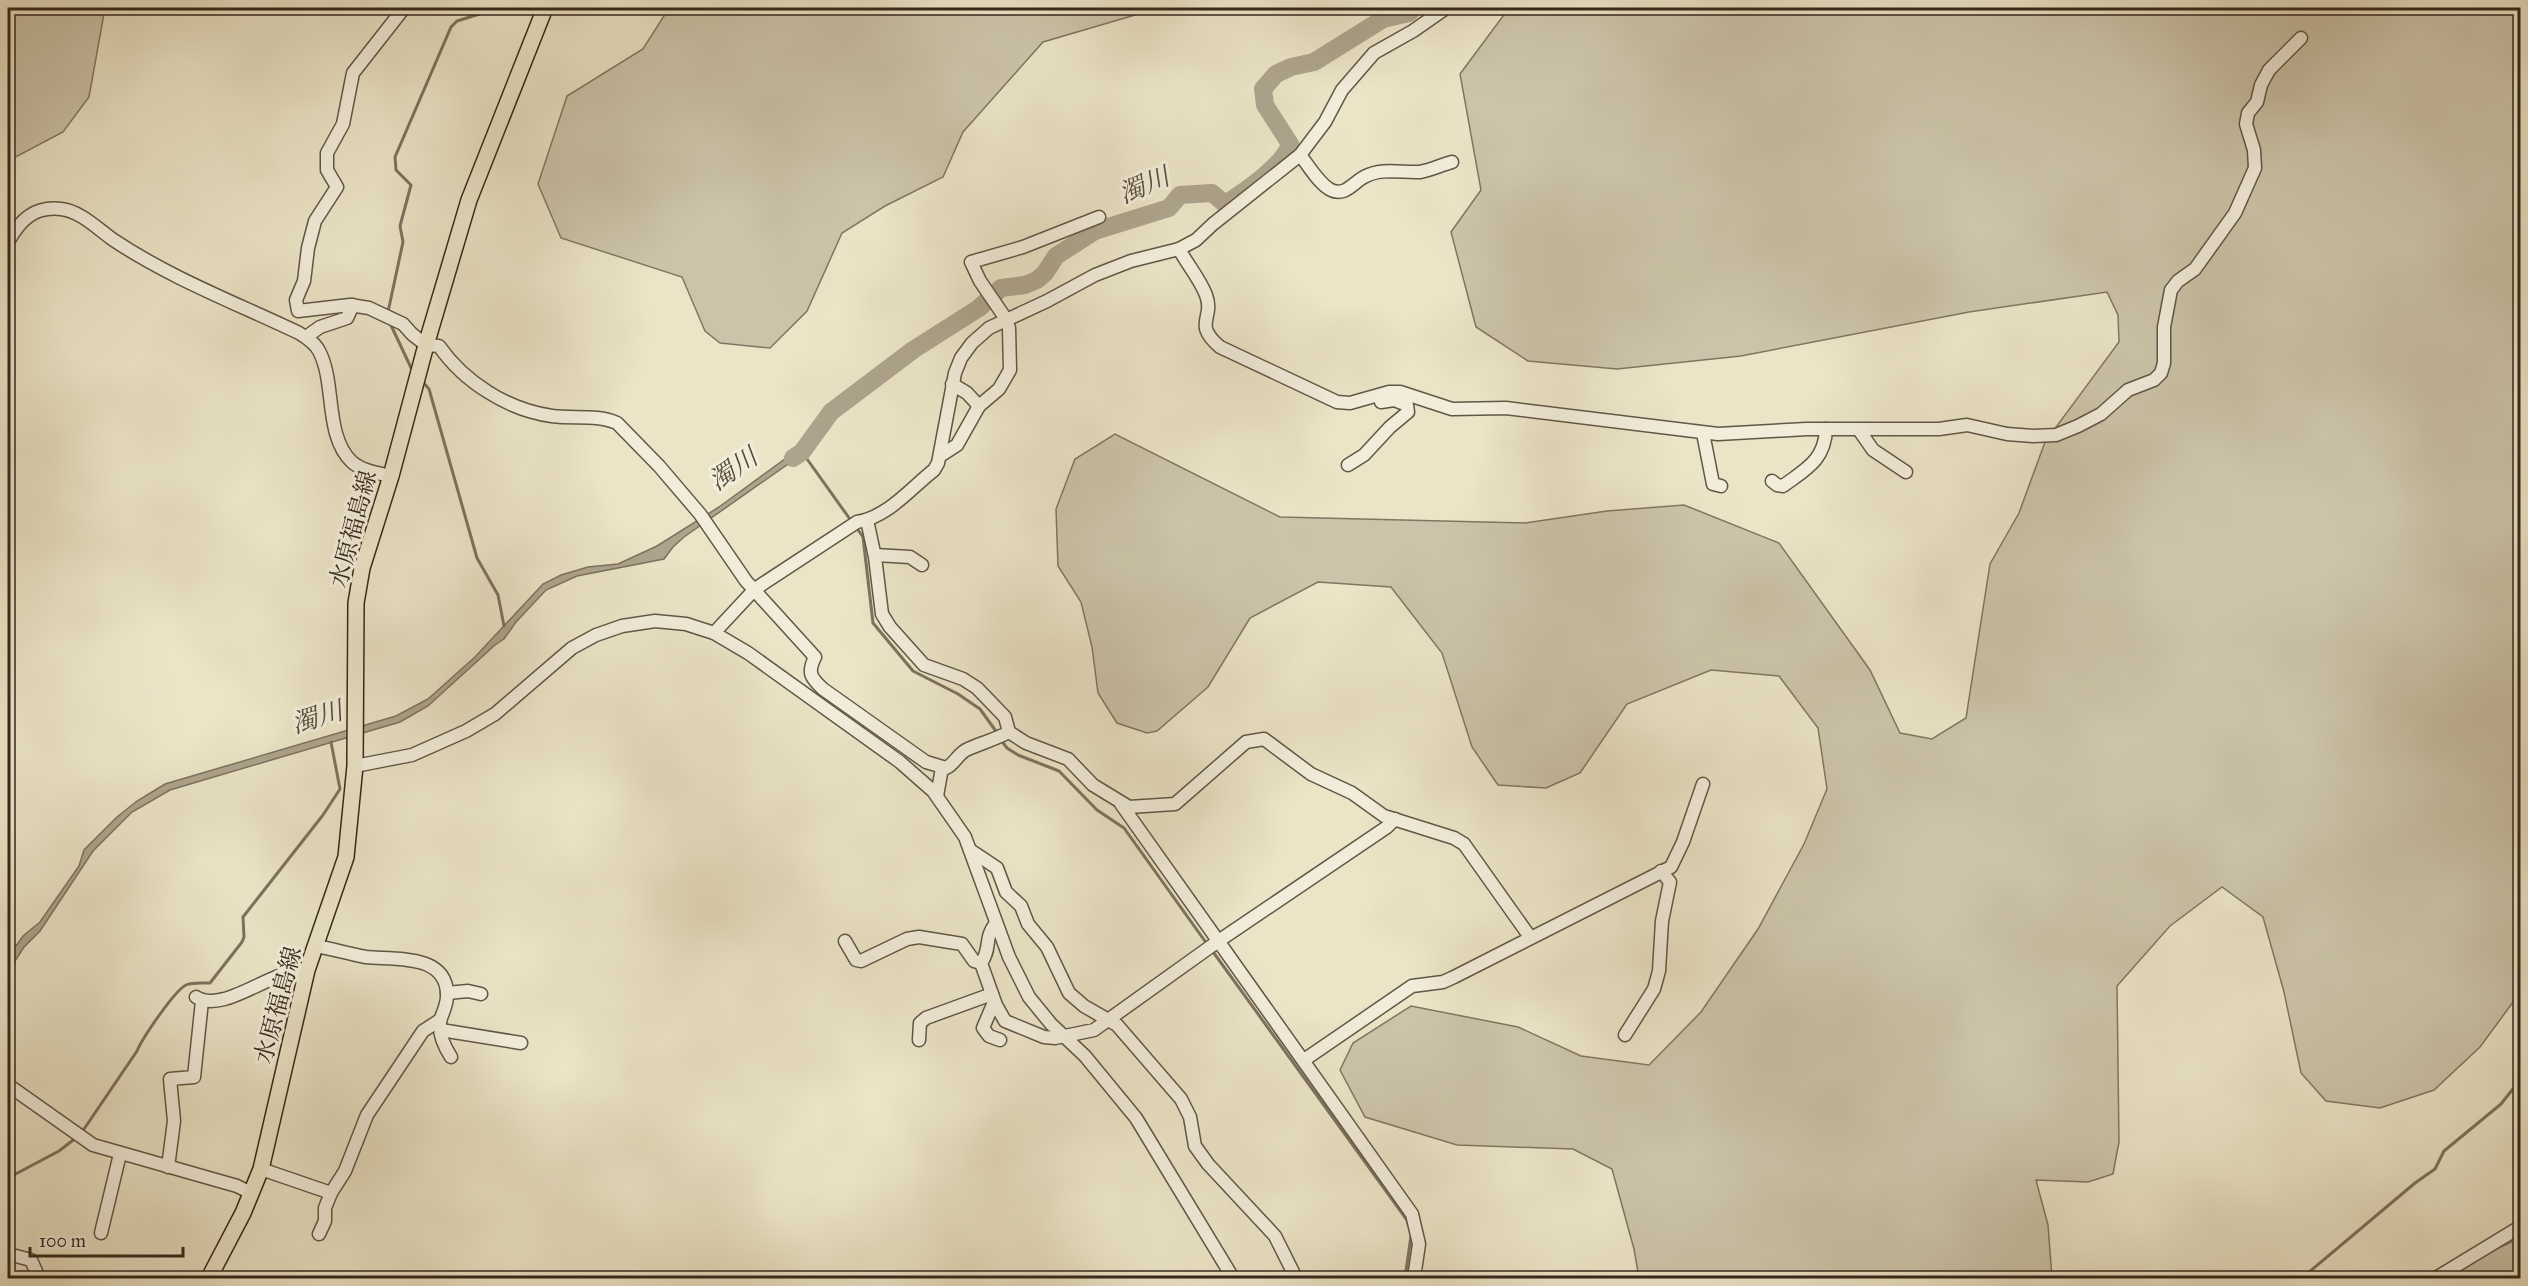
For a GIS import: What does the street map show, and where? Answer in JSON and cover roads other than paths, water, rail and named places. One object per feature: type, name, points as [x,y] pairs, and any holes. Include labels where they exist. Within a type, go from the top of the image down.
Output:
[{"type":"main road","name":"水原福島線","points":[[209,1278],[243,1213],[261,1169],[307,970],[346,857],[355,766],[356,603],[362,567],[391,476],[426,345],[469,200],[545,8]]},
{"type":"street","points":[[404,8],[353,73],[343,124],[327,153],[327,170],[337,187],[315,221],[308,248],[304,281],[296,305],[302,312],[331,306],[353,305],[369,308],[403,324],[426,345],[439,346],[465,375],[506,401],[552,416],[608,419],[617,423],[659,466],[700,514],[754,590],[765,599],[815,657],[810,672],[811,678],[823,689],[926,762],[942,768],[951,766],[966,750],[1002,736],[1068,759],[1093,785],[1121,804],[1129,807],[1175,804],[1237,748],[1257,738],[1264,739],[1311,774],[1352,793],[1384,816],[1464,844],[1530,938]]},
{"type":"street","points":[[714,633],[754,590],[857,523],[893,505],[934,470],[939,456],[952,384],[961,358],[972,343],[989,328],[1095,275],[1131,261],[1179,249],[1196,240],[1300,155],[1325,122],[1342,90],[1374,53],[1413,31],[1446,8]]},
{"type":"street","points":[[1179,249],[1206,296],[1205,329],[1208,337],[1220,347],[1337,402],[1350,403],[1400,392],[1445,408],[1506,408],[1703,433],[1826,429],[1939,429],[1967,425],[2007,434],[2055,435],[2101,414],[2128,390],[2154,380],[2161,373],[2164,363],[2164,327],[2171,290],[2178,280],[2195,269],[2235,213],[2255,168],[2254,150],[2246,124],[2248,113],[2257,102],[2261,85],[2269,70],[2301,38]]},
{"type":"street","points":[[1300,155],[1325,185],[1339,192],[1379,171],[1420,172],[1452,162]]},
{"type":"street","points":[[8,242],[17,225],[35,211],[56,209],[74,212],[156,267],[306,337],[319,350],[323,359],[336,429],[345,454],[352,463],[364,470],[391,476]]},
{"type":"street","points":[[939,456],[957,445],[979,406],[999,389],[1010,370],[1009,328],[1006,319],[971,262],[1023,247],[1099,217]]},
{"type":"street","points":[[306,337],[320,327],[347,318],[353,305]]},
{"type":"street","points":[[952,384],[967,393],[979,406]]},
{"type":"street","points":[[1348,465],[1364,455],[1390,427],[1408,412],[1407,405],[1402,402],[1394,400],[1369,403],[1363,400]]},
{"type":"street","points":[[1773,481],[1783,486],[1821,455],[1826,444],[1826,429]]},
{"type":"street","points":[[1859,430],[1873,450],[1906,472]]},
{"type":"street","points":[[1703,433],[1713,484],[1721,486]]},
{"type":"street","points":[[857,523],[875,555],[882,614],[890,627],[924,665],[963,679],[978,688],[1005,717],[1002,736]]},
{"type":"street","points":[[875,555],[910,557],[922,565]]},
{"type":"street","points":[[355,766],[412,755],[466,731],[495,714],[572,648],[596,635],[622,626],[655,621],[686,624],[714,633],[748,652],[900,762],[937,796],[955,820],[970,850],[996,923],[1029,997],[1063,1036],[1085,1056],[1136,1118],[1233,1278]]},
{"type":"street","points":[[937,796],[942,768]]},
{"type":"street","points":[[1304,1060],[1412,986],[1443,982],[1671,867],[1683,842],[1703,784]]},
{"type":"street","points":[[1121,804],[1211,946],[1304,1060],[1412,1214],[1419,1244],[1414,1278]]},
{"type":"street","points":[[996,923],[988,933],[987,952],[981,963],[993,998],[1005,1021],[1044,1037],[1055,1038],[1094,1030],[1395,819]]},
{"type":"street","points":[[970,850],[997,868],[1006,892],[1021,906],[1028,924],[1047,947],[1069,993],[1084,1006],[1117,1025],[1181,1099],[1190,1118],[1195,1146],[1208,1164],[1275,1236],[1296,1278]]},
{"type":"street","points":[[1625,1035],[1654,989],[1659,971],[1662,921],[1670,882],[1661,871]]},
{"type":"street","points":[[845,941],[856,960],[861,961],[907,939],[919,937],[955,941],[962,944],[974,961],[981,963]]},
{"type":"street","points":[[316,946],[366,957],[415,960],[429,965],[438,972],[444,980],[447,993],[441,1025],[443,1044],[451,1057]]},
{"type":"street","points":[[168,1167],[174,1120],[170,1078],[194,1077],[199,999],[227,998],[264,981],[299,969],[307,970]]},
{"type":"street","points":[[447,993],[468,991],[481,994]]},
{"type":"street","points":[[993,998],[983,1028],[989,1036],[1000,1040]]},
{"type":"street","points":[[919,1040],[920,1023],[926,1018],[993,998]]},
{"type":"street","points":[[319,1234],[326,1221],[325,1208],[331,1193],[345,1171],[367,1115],[423,1031],[441,1025],[521,1043]]},
{"type":"street","points":[[8,1085],[93,1144],[251,1192]]},
{"type":"street","points":[[101,1233],[120,1154]]},
{"type":"street","points":[[261,1169],[331,1193]]},
{"type":"street","points":[[2436,1278],[2520,1227]]},
{"type":"street","points":[[8,1254],[31,1260],[39,1278]]},
{"type":"waterway","points":[[388,312],[403,242],[400,226],[411,185],[396,170],[395,157],[451,27],[457,21],[499,8]]},
{"type":"waterway","name":"濁川","points":[[793,458],[802,452],[831,412],[913,350],[979,308],[1001,288],[1025,285],[1037,280],[1045,273],[1056,256],[1095,231],[1169,208],[1180,195],[1212,193],[1225,204],[1252,185],[1280,161],[1290,144],[1265,105],[1263,89],[1276,74],[1291,67],[1314,62],[1383,19],[1409,13],[1414,8]]},
{"type":"waterway","points":[[389,321],[413,372]]},
{"type":"waterway","points":[[422,381],[429,389],[477,558],[498,595],[504,626]]},
{"type":"waterway","points":[[802,452],[852,522]]},
{"type":"waterway","points":[[856,527],[863,537],[873,623],[913,671],[958,694],[980,709],[998,734]]},
{"type":"waterway","points":[[1001,740],[1007,748],[1018,755],[1059,771],[1097,810],[1124,828],[1207,944]]},
{"type":"waterway","points":[[82,1132],[174,996],[188,984],[210,983],[242,942],[243,917],[323,815],[340,789],[331,742]]},
{"type":"waterway","points":[[1211,949],[1407,1220],[1410,1230]]},
{"type":"waterway","points":[[2302,1278],[2415,1183],[2435,1169],[2444,1151],[2501,1104],[2520,1080]]},
{"type":"waterway","points":[[8,1178],[59,1151],[77,1137]]},
{"type":"waterway","points":[[1405,1278],[1411,1236]]}]
